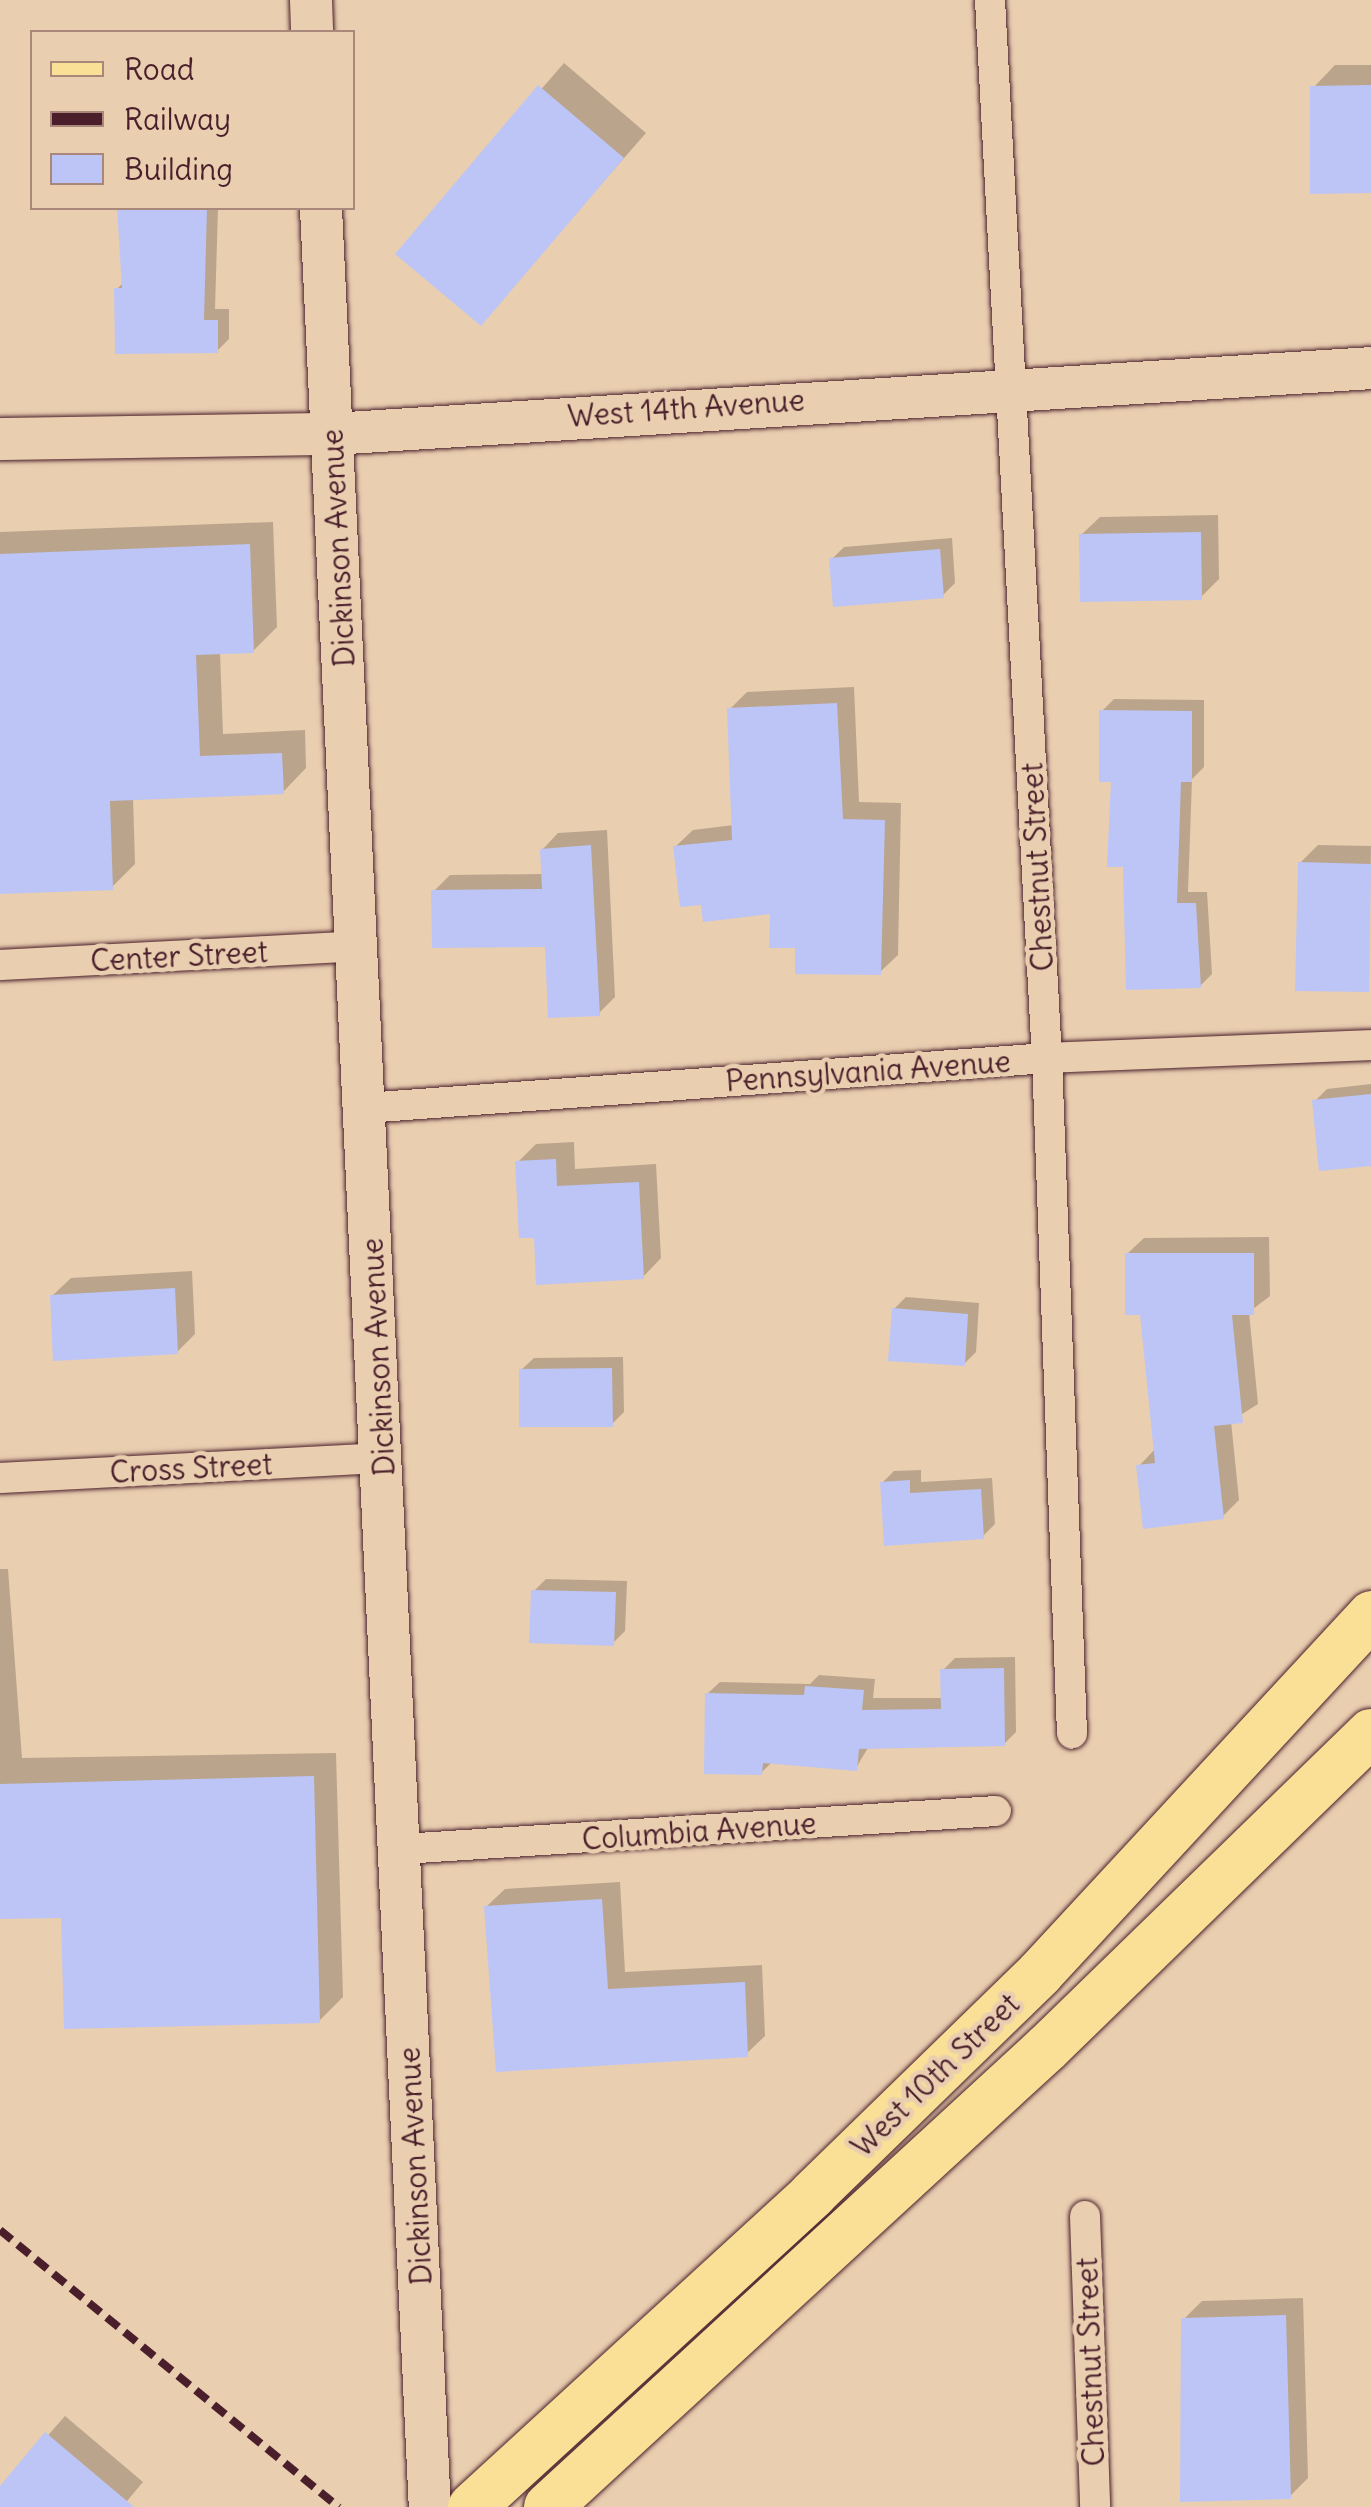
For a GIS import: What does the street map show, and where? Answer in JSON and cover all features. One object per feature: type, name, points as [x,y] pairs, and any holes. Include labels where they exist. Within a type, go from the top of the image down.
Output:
[{"type":"main road","points":[[311,0],[312,30]]},
{"type":"main road","name":"Dickinson Avenue","points":[[321,210],[402,1849],[430,2507]]},
{"type":"main road","name":"West 14th Avenue","points":[[0,439],[332,434],[1012,386],[1371,368]]},
{"type":"main road","name":"West 10th Street","points":[[472,2507],[812,2195],[1040,1972],[1371,1615]]},
{"type":"main road","name":"West 10th Street","points":[[548,2507],[1047,2048],[1371,1732]]},
{"type":"street","name":"Chestnut Street","points":[[990,0],[1047,1058],[1072,1734]]},
{"type":"street","name":"Center Street","points":[[0,965],[357,946]]},
{"type":"street","name":"Pennsylvania Avenue","points":[[365,1108],[1047,1058],[1371,1044]]},
{"type":"street","name":"Cross Street","points":[[0,1478],[382,1458]]},
{"type":"street","name":"Columbia Avenue","points":[[402,1849],[996,1812]]},
{"type":"street","name":"Chestnut Street","points":[[1086,2216],[1094,2507]]},
{"type":"building","points":[[538,85],[624,158],[481,326],[395,254]]},
{"type":"building","points":[[1371,85],[1371,193],[1310,194],[1310,86]]},
{"type":"building","points":[[117,210],[207,210],[204,320],[218,320],[218,353],[115,354],[114,288],[122,288]]},
{"type":"building","points":[[1201,532],[1202,600],[1080,602],[1079,534]]},
{"type":"building","points":[[250,544],[254,653],[196,655],[200,756],[282,753],[284,794],[110,801],[113,890],[0,894],[0,554]]},
{"type":"building","points":[[940,549],[944,598],[833,607],[829,558]]},
{"type":"building","points":[[837,703],[843,819],[885,820],[881,975],[795,974],[795,948],[769,948],[770,914],[703,922],[701,905],[680,907],[673,846],[732,840],[727,708]]},
{"type":"building","points":[[1099,710],[1192,711],[1192,782],[1181,782],[1177,903],[1196,903],[1201,988],[1126,990],[1123,867],[1107,867],[1111,782],[1099,782]]},
{"type":"building","points":[[591,845],[600,1016],[548,1018],[545,947],[432,948],[431,890],[542,889],[540,849]]},
{"type":"building","points":[[1298,862],[1371,864],[1369,992],[1295,991]]},
{"type":"building","points":[[1371,1094],[1371,1166],[1319,1171],[1312,1100]]},
{"type":"building","points":[[556,1159],[557,1186],[639,1182],[644,1279],[536,1285],[534,1238],[519,1238],[515,1161]]},
{"type":"building","points":[[1125,1253],[1254,1253],[1254,1315],[1232,1315],[1243,1423],[1214,1426],[1224,1519],[1143,1529],[1136,1465],[1155,1463],[1140,1315],[1125,1315]]},
{"type":"building","points":[[175,1288],[178,1354],[53,1361],[50,1295]]},
{"type":"building","points":[[892,1308],[968,1314],[965,1366],[888,1361]]},
{"type":"building","points":[[612,1368],[613,1427],[519,1427],[519,1369]]},
{"type":"building","points":[[910,1480],[910,1493],[981,1489],[984,1539],[884,1546],[880,1482]]},
{"type":"building","points":[[531,1590],[616,1592],[614,1646],[529,1643]]},
{"type":"building","points":[[1004,1668],[1005,1746],[859,1749],[857,1771],[763,1763],[762,1775],[704,1774],[705,1693],[804,1695],[805,1686],[864,1690],[862,1710],[941,1709],[940,1669]]},
{"type":"building","points":[[314,1776],[320,2023],[64,2029],[61,1918],[0,1919],[0,1784]]},
{"type":"building","points":[[602,1899],[608,1989],[745,1982],[748,2057],[496,2072],[484,1906]]},
{"type":"building","points":[[1286,2315],[1291,2499],[1180,2502],[1181,2318]]},
{"type":"building","points":[[45,2432],[134,2507],[0,2507],[0,2486]]},
{"type":"railway","points":[[0,2230],[339,2507]]}]
